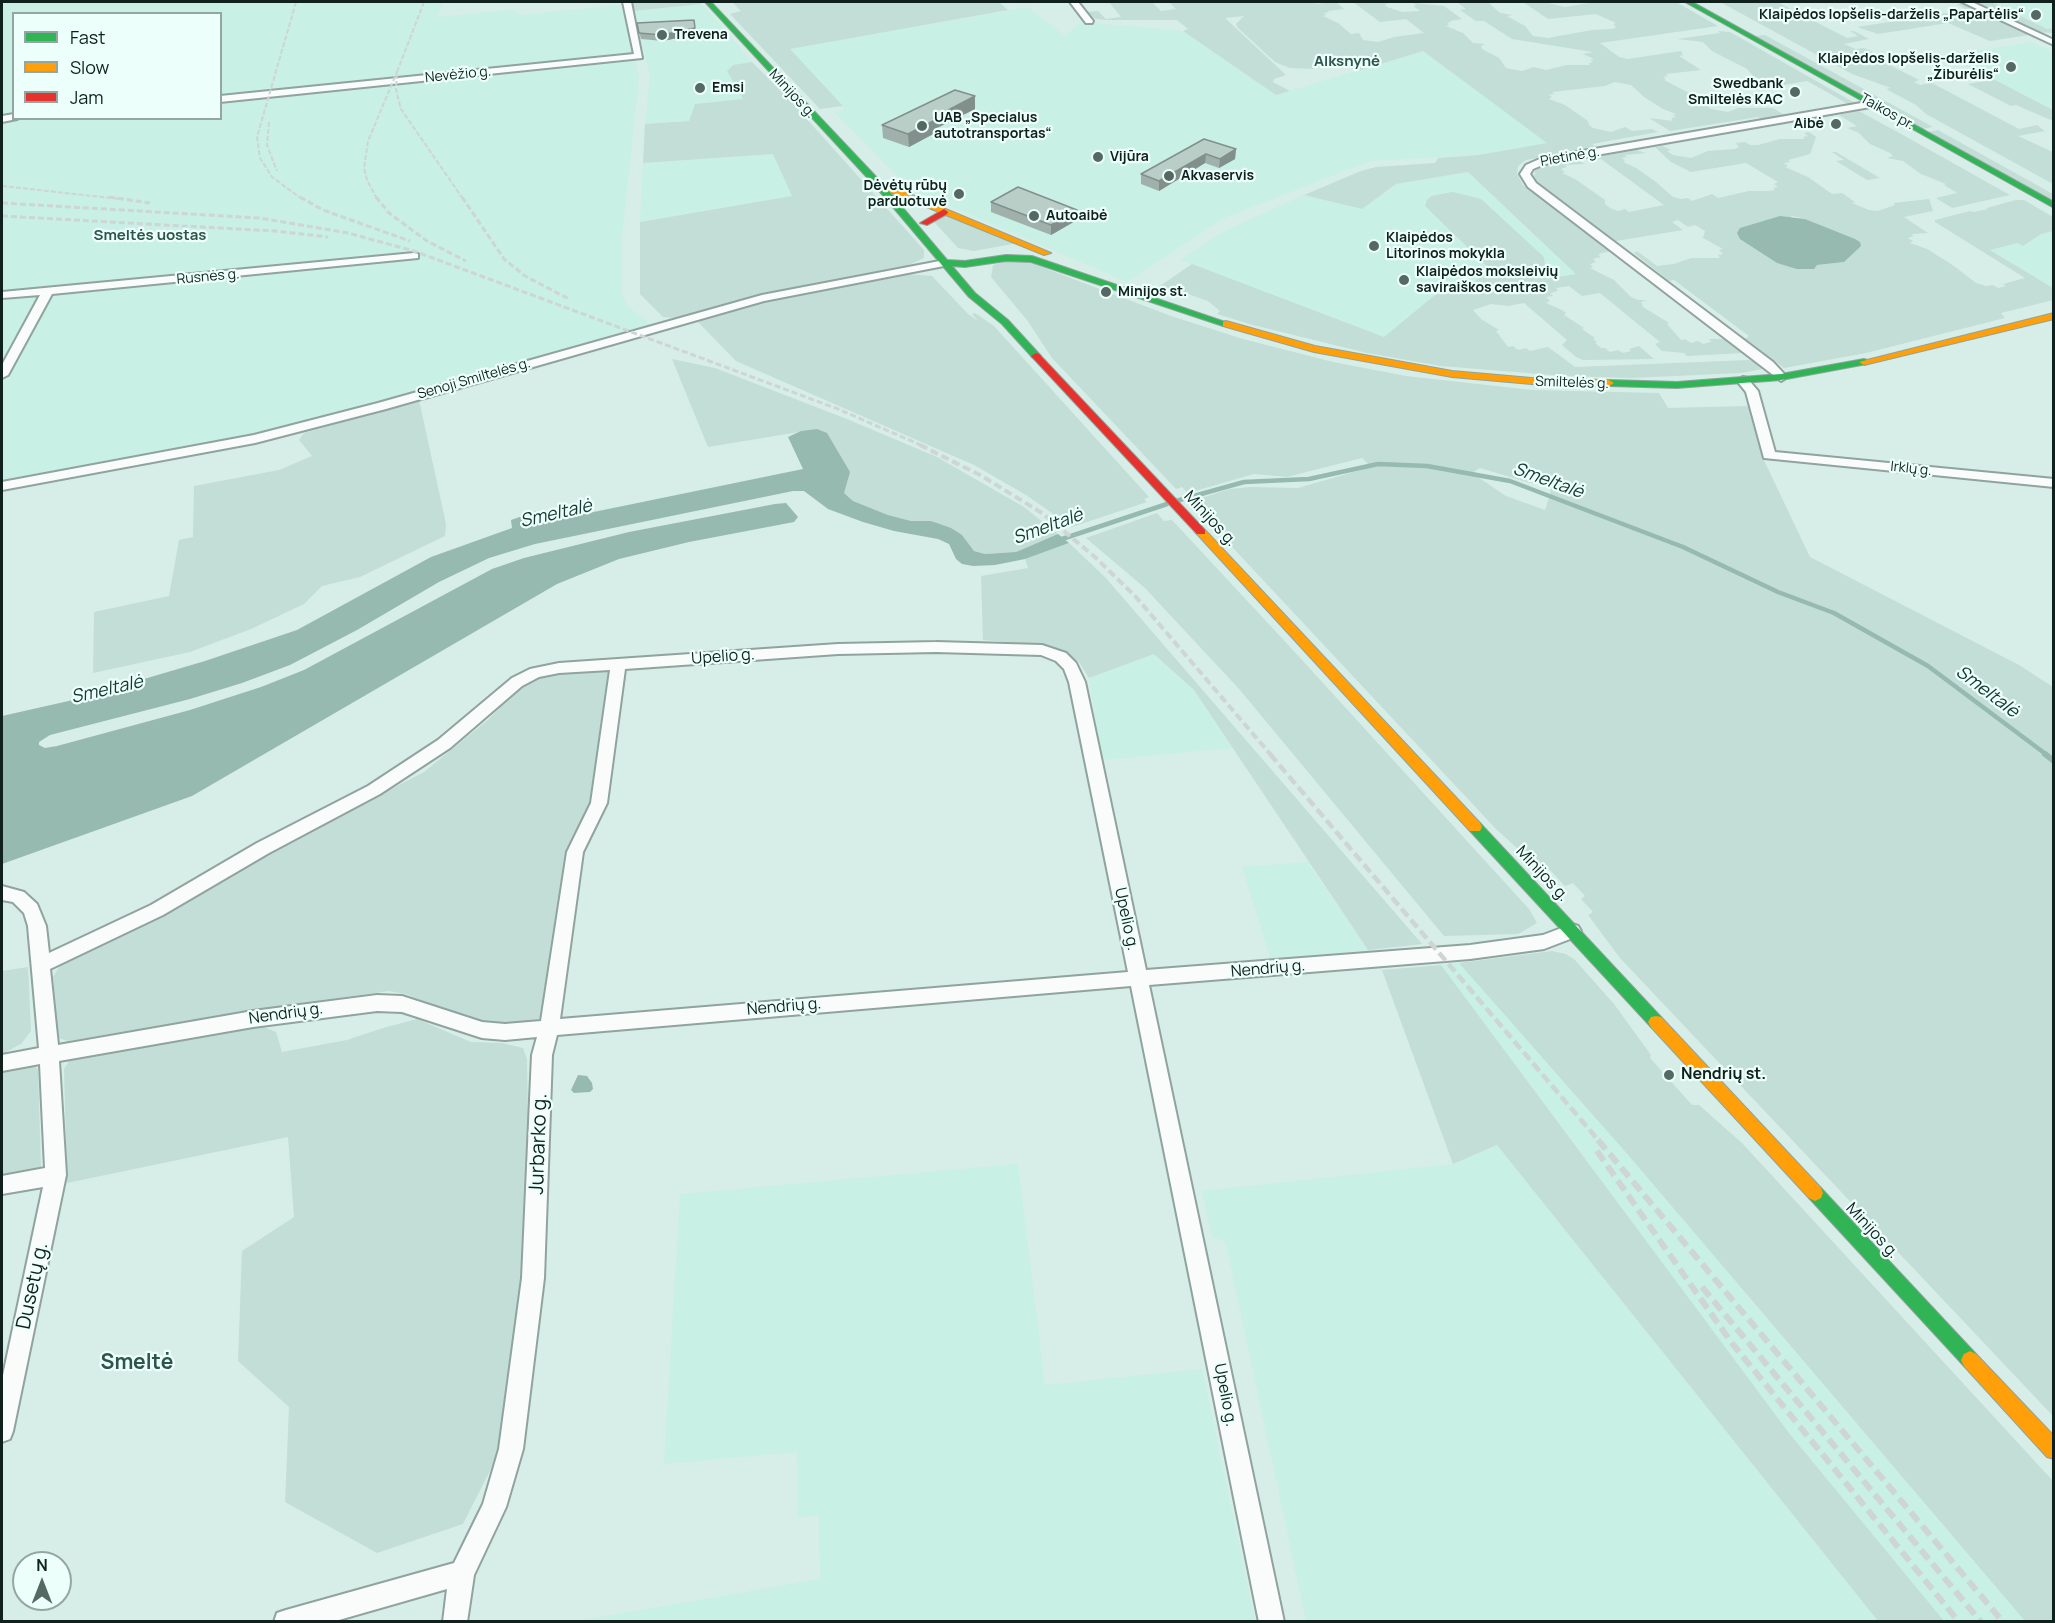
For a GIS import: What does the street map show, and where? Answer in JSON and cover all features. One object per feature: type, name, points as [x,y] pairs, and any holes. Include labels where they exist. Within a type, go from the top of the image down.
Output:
[{"type":"main road","name":"Minijos g.","points":[[708,2],[878,184],[972,295],[1005,322],[2054,1450]]},
{"type":"main road","name":"Taikos pr.","points":[[1688,2],[2054,206]]},
{"type":"main road","name":"Taikos pr.","points":[[1713,2],[1892,99]]},
{"type":"main road","points":[[1745,33],[1768,32]]},
{"type":"main road","name":"Minijos g.","points":[[878,184],[956,253],[980,282],[1005,322]]},
{"type":"main road","points":[[878,184],[1064,259],[1097,279]]},
{"type":"main road","points":[[924,223],[945,212]]},
{"type":"main road","points":[[945,263],[956,253],[1000,250],[1042,251]]},
{"type":"main road","points":[[956,253],[1022,258],[1097,279]]},
{"type":"main road","name":"Smiltelės g.","points":[[1097,279],[1190,313],[1269,338],[1452,375],[1543,382],[1648,385],[1781,377],[1853,365],[2051,319]]},
{"type":"street","name":"Nevėžio g.","points":[[222,99],[639,56],[627,2]]},
{"type":"street","points":[[1074,2],[1089,21]]},
{"type":"street","points":[[1966,2],[2054,43]]},
{"type":"street","name":"Pietinė g.","points":[[1781,377],[1758,356],[1532,185],[1525,174],[1529,167],[1542,161],[1873,104]]},
{"type":"street","name":"Rusnės g.","points":[[2,295],[414,256]]},
{"type":"street","name":"Senoji Smiltelės g.","points":[[2,486],[255,439],[382,406],[762,298],[945,263]]},
{"type":"street","points":[[2,375],[48,290]]},
{"type":"street","name":"Irklų g.","points":[[1743,381],[1752,391],[1769,455],[2054,483]]},
{"type":"street","name":"Upelio g.","points":[[39,966],[157,910],[263,848],[375,790],[444,744],[517,682],[535,673],[559,668],[838,649],[936,647],[1042,650],[1061,657],[1071,667],[1077,682],[1272,1622]]},
{"type":"street","name":"Jurbarko g.","points":[[455,1622],[462,1573],[494,1507],[511,1449],[533,1278],[542,1055],[549,1029],[575,852],[599,803],[618,664]]},
{"type":"street","name":"Dusetų g.","points":[[2,893],[18,897],[31,909],[37,926],[49,1054],[56,1175],[2,1431]]},
{"type":"street","name":"Nendrių g.","points":[[2,1063],[253,1019],[377,1003],[402,1004],[482,1030],[505,1032],[837,1002],[1470,952],[1544,942],[1572,931]]},
{"type":"street","points":[[2,1185],[56,1175]]},
{"type":"street","points":[[286,1622],[462,1573]]},
{"type":"shaded area","points":[[2,2],[444,2],[437,17],[512,10],[520,15],[621,5],[639,78],[622,236],[622,295],[627,306],[651,324],[263,435],[2,483]]},
{"type":"shaded area","points":[[631,2],[699,2],[702,4],[633,11]]},
{"type":"shaded area","points":[[732,2],[999,2],[1008,10],[790,49],[843,106],[820,109],[730,14],[741,11]]},
{"type":"shaded area","points":[[1109,2],[1152,2],[1161,11],[1176,9],[1169,2],[1337,3],[1344,9],[1328,11],[1323,16],[1338,23],[1351,34],[1359,33],[1363,40],[1378,42],[1394,37],[1424,33],[1406,19],[1380,22],[1353,2],[1389,2],[1385,4],[1387,7],[1402,12],[1420,11],[1413,6],[1416,6],[1414,3],[1444,6],[1462,19],[1450,21],[1446,26],[1463,33],[1473,43],[1485,44],[1481,46],[1482,49],[1499,58],[1506,68],[1522,71],[1534,67],[1546,70],[1567,65],[1590,65],[1589,63],[1593,62],[1590,60],[1594,59],[1583,54],[1593,52],[1512,39],[1484,21],[1476,21],[1460,10],[1466,9],[1457,2],[1489,3],[1500,13],[1513,15],[1507,16],[1525,26],[1533,36],[1548,38],[1592,30],[1613,29],[1616,27],[1613,24],[1616,23],[1596,14],[1548,19],[1523,2],[1544,2],[1565,7],[1595,2],[1676,2],[1718,26],[1600,43],[1619,57],[1628,59],[1681,51],[1683,55],[1679,56],[1701,70],[1666,74],[1668,76],[1663,77],[1666,79],[1664,80],[1695,96],[1711,109],[1728,112],[1738,108],[1773,108],[1786,116],[1763,120],[1758,117],[1670,131],[1649,118],[1673,121],[1671,118],[1676,117],[1673,115],[1676,114],[1644,97],[1631,85],[1615,82],[1605,86],[1552,92],[1554,94],[1549,95],[1552,97],[1549,99],[1565,105],[1588,121],[1593,128],[1611,132],[1625,127],[1632,131],[1652,129],[1658,132],[1592,144],[1597,148],[1526,160],[1518,166],[1517,174],[1523,185],[1611,251],[1598,254],[1601,257],[1593,259],[1596,262],[1590,264],[1593,267],[1590,268],[1614,280],[1631,297],[1647,300],[1641,302],[1643,307],[1669,323],[1667,324],[1681,340],[1685,339],[1691,343],[1698,341],[1703,344],[1711,342],[1709,339],[1724,339],[1743,353],[1687,356],[1684,353],[1662,351],[1655,344],[1660,342],[1600,293],[1582,296],[1569,286],[1556,288],[1558,291],[1550,293],[1553,296],[1546,297],[1550,301],[1546,303],[1566,313],[1564,315],[1595,338],[1593,339],[1597,342],[1595,343],[1601,348],[1610,352],[1618,350],[1623,353],[1639,346],[1654,359],[1583,360],[1576,357],[1562,345],[1567,340],[1524,303],[1508,306],[1491,304],[1473,310],[1481,319],[1499,330],[1496,331],[1508,347],[1513,346],[1518,350],[1526,348],[1530,351],[1548,347],[1575,367],[1749,360],[1759,363],[1762,369],[1741,373],[1632,378],[1564,376],[1441,366],[1367,353],[1253,325],[1217,314],[1220,311],[1208,301],[1185,293],[1157,288],[1192,264],[1384,337],[1447,285],[1465,290],[1486,272],[1492,271],[1425,206],[1431,196],[1453,192],[1481,199],[1544,257],[1545,266],[1540,272],[1558,277],[1576,274],[1468,172],[1396,184],[1362,209],[1304,195],[1376,167],[1435,163],[1438,158],[1479,155],[1547,143],[1423,51],[1361,70],[1328,64],[1313,69],[1290,68],[1275,62],[1238,28],[1236,24],[1244,16],[1225,18],[1286,75],[1274,79],[1273,82],[1290,91],[1276,95],[1183,31],[1188,29],[1177,20],[1106,20],[1096,19],[1086,12],[1098,11],[1106,19],[1121,17]]},
{"type":"shaded area","points":[[1720,2],[1777,2],[1847,38],[1858,36],[1850,31],[1854,31],[1869,39],[1844,44],[1873,52],[1868,54],[1919,80],[1914,82],[1920,85],[1932,83],[2019,129],[2037,125],[2045,131],[2018,136],[2053,152],[2053,184],[1926,114],[1916,105],[1886,89],[1891,88],[1852,74]]},
{"type":"shaded area","points":[[1971,2],[1991,2],[2047,29],[2053,28],[2053,33],[2035,32]]},
{"type":"shaded area","name":"Klaipėdos lopšelis-darželis „Papartėlis“","points":[[1991,2],[2053,2],[2053,28],[2047,29]]},
{"type":"shaded area","points":[[1963,3],[2029,35],[1990,41],[1948,23],[1878,34],[1857,27],[1967,10],[1957,4]]},
{"type":"shaded area","points":[[702,4],[752,62],[733,65],[744,99],[695,104],[689,121],[645,124],[650,75],[633,11]]},
{"type":"shaded area","points":[[1028,7],[1065,36],[1081,22],[1183,31],[1276,95],[1423,51],[1548,143],[1479,155],[1370,161],[1224,218],[1127,282],[909,188],[834,112],[845,109],[789,49]]},
{"type":"shaded area","points":[[1718,31],[1730,32],[1855,103],[1850,105],[1807,81],[1778,86],[1753,76],[1747,69],[1712,51],[1703,42],[1677,39],[1720,33]]},
{"type":"shaded area","points":[[1765,35],[1933,127],[1923,129],[1755,36]]},
{"type":"shaded area","name":"Klaipėdos lopšelis-darželis „Žiburėlis“","points":[[2031,42],[2053,52],[2053,110],[1946,56]]},
{"type":"shaded area","points":[[752,62],[789,99],[924,250],[924,258],[905,267],[760,295],[676,318],[663,317],[640,294],[640,222],[792,196],[773,154],[643,163],[645,124],[689,121],[695,104],[743,99],[727,71],[733,65]]},
{"type":"shaded area","points":[[1993,79],[2053,110],[2053,121],[2016,105],[2011,106],[1968,84]]},
{"type":"shaded area","points":[[1859,111],[2010,195],[1952,208],[1936,198],[1957,193],[1944,185],[1946,184],[1921,174],[1903,161],[1887,158],[1893,156],[1870,144],[1859,133],[1847,128],[1857,126],[1839,115]]},
{"type":"shaded area","points":[[1938,130],[2053,194],[2053,201],[1928,132]]},
{"type":"shaded area","points":[[1809,132],[1816,137],[1810,154],[1788,160],[1790,162],[1784,163],[1788,166],[1785,167],[1808,177],[1832,194],[1842,193],[1855,202],[1852,203],[1869,210],[1878,211],[1895,205],[1894,203],[1929,199],[1933,211],[1904,217],[1928,233],[1911,234],[1914,236],[1908,238],[1913,241],[1910,243],[1927,249],[1976,283],[1986,286],[1993,285],[1998,288],[2006,286],[2003,284],[2025,278],[1935,220],[1988,209],[1986,208],[2016,200],[2024,200],[2053,217],[2053,231],[2041,234],[2023,246],[2017,243],[1990,250],[2053,288],[2053,300],[2001,313],[2005,318],[1866,353],[1784,368],[1745,339],[1749,336],[1674,280],[1669,281],[1634,253],[1637,251],[1657,266],[1674,264],[1691,258],[1720,258],[1718,255],[1723,254],[1719,250],[1723,249],[1703,238],[1705,231],[1695,225],[1688,227],[1678,220],[1672,222],[1683,230],[1616,241],[1534,180],[1535,170],[1540,166],[1578,160],[1585,164],[1565,165],[1567,167],[1561,169],[1565,172],[1562,173],[1575,179],[1605,200],[1605,204],[1610,208],[1618,211],[1625,209],[1629,212],[1664,205],[1601,159],[1596,160],[1598,157],[1636,150],[1646,153],[1625,155],[1627,157],[1622,158],[1625,161],[1623,162],[1656,182],[1673,197],[1688,198],[1692,201],[1712,194],[1718,198],[1749,191],[1775,190],[1773,188],[1778,187],[1774,184],[1778,182],[1746,163],[1691,172],[1671,162],[1655,147],[1663,146],[1671,150],[1667,151],[1673,155],[1691,158],[1708,151],[1735,149],[1739,147],[1736,143],[1745,142],[1758,145],[1780,139],[1805,139],[1803,137],[1808,136],[1804,133]],"holes":[[[1792,216],[1805,219],[1860,242],[1844,262],[1817,265],[1777,263],[1761,252]]]},
{"type":"shaded area","points":[[1832,152],[1836,152],[1880,178],[1867,180],[1836,161],[1844,160]]},
{"type":"shaded area","points":[[773,154],[792,196],[640,222],[643,163]]},
{"type":"shaded area","name":"Klaipėdos Litorinos mokykla","points":[[1468,172],[1577,274],[1471,291],[1447,285],[1384,337],[1180,260],[1223,232],[1304,195],[1362,209],[1396,184]]},
{"type":"shaded area","points":[[944,214],[1018,243],[974,251],[958,248],[935,223],[935,220]]},
{"type":"shaded area","points":[[2053,231],[2053,288],[1990,250],[2041,234]]},
{"type":"shaded area","points":[[1008,261],[1031,263],[1171,316],[1243,339],[1333,362],[1406,376],[1532,390],[1659,393],[1668,408],[1749,406],[1752,409],[1761,454],[1810,557],[2019,665],[2053,687],[2053,1416],[1620,958],[1588,915],[1593,912],[1581,899],[1585,896],[1573,883],[1565,886],[1550,870],[1529,859],[1496,829],[1204,517],[1206,513],[1195,500],[1230,489],[1298,488],[1371,467],[1362,458],[1287,477],[1254,474],[1188,493],[1182,487],[1176,489],[1052,358],[1027,320],[991,277],[993,265]],"holes":[[[1480,468],[1530,483],[1552,480],[1545,510],[1506,496],[1472,473]]]},
{"type":"shaded area","points":[[908,274],[932,276],[968,314],[978,321],[972,314],[975,313],[994,326],[1149,497],[1144,499],[1147,502],[1072,527],[1026,495],[974,465],[736,361],[698,322],[756,304]]},
{"type":"shaded area","points":[[672,359],[715,368],[937,457],[1024,507],[1058,534],[1016,552],[985,554],[974,551],[962,535],[931,521],[911,521],[888,515],[853,501],[844,493],[817,429],[708,447]]},
{"type":"shaded area","points":[[419,400],[446,524],[445,536],[360,577],[322,586],[304,604],[251,629],[190,652],[93,673],[94,612],[169,596],[179,540],[193,537],[194,486],[279,470],[312,456],[299,440],[304,433]]},
{"type":"shaded area","points":[[1157,513],[1164,521],[1172,520],[1292,649],[1529,909],[1537,923],[1518,934],[1444,936],[1240,690],[1145,588],[1086,538]]},
{"type":"shaded area","points":[[1069,543],[1105,577],[1422,944],[1368,950],[1194,690],[1154,654],[1089,678],[1079,662],[1063,651],[1041,645],[983,640],[981,576],[1028,568],[1025,559]]},
{"type":"shaded area","points":[[1154,653],[1194,690],[1232,748],[1102,760],[1089,678]]},
{"type":"shaded area","points":[[612,668],[591,807],[544,1014],[536,1021],[496,1025],[476,1023],[406,994],[389,991],[260,1009],[68,1041],[58,1038],[53,977],[61,964],[166,912],[289,842],[424,772],[489,719],[527,679],[557,671]]},
{"type":"shaded area","points":[[1307,862],[1368,950],[1271,960],[1242,867]]},
{"type":"shaded area","points":[[1552,951],[1566,954],[1575,960],[1614,1004],[1651,1055],[1650,1058],[1692,1105],[1699,1105],[1742,1143],[2053,1481],[2053,1621],[2025,1621],[1629,1156],[1459,963]]},
{"type":"shaded area","points":[[1459,963],[1629,1156],[2025,1621],[1944,1621],[1789,1433],[1441,965]]},
{"type":"shaded area","points":[[1441,965],[1789,1433],[1944,1621],[1878,1621],[1497,1145],[1453,1164],[1382,970]]},
{"type":"shaded area","points":[[28,967],[31,1031],[21,1044],[2,1054],[2,971]]},
{"type":"shaded area","points":[[417,1019],[471,1042],[502,1043],[523,1048],[527,1059],[528,1116],[524,1269],[497,1457],[463,1524],[377,1553],[285,1502],[289,1407],[238,1361],[242,1251],[294,1217],[288,1137],[67,1183],[64,1069],[69,1061],[76,1057],[262,1026],[276,1032],[282,1052],[347,1040]]},
{"type":"shaded area","points":[[32,1065],[38,1069],[41,1169],[2,1177],[2,1071]]},
{"type":"shaded area","points":[[1497,1145],[1878,1621],[1306,1621],[1228,1253],[1225,1241],[1212,1237],[1202,1191],[1453,1164]]},
{"type":"shaded area","points":[[1018,1164],[1045,1385],[1202,1369],[1255,1621],[578,1621],[820,1579],[819,1515],[798,1517],[797,1452],[664,1464],[680,1194]]},
{"type":"water","points":[[1780,216],[1805,219],[1855,239],[1860,242],[1861,246],[1844,262],[1817,265],[1814,269],[1797,269],[1777,263],[1740,239],[1737,233],[1740,228]]},
{"type":"water","points":[[817,429],[827,433],[850,472],[844,493],[853,501],[888,515],[911,521],[931,521],[951,528],[962,535],[974,551],[985,554],[1016,552],[1058,534],[1069,543],[1025,559],[995,565],[962,564],[956,559],[949,544],[938,539],[894,531],[863,522],[828,509],[804,491],[793,491],[535,544],[489,558],[439,582],[357,630],[290,665],[190,699],[50,735],[39,742],[39,745],[45,748],[57,746],[190,710],[261,687],[304,670],[492,569],[524,558],[629,532],[775,504],[786,503],[798,517],[794,522],[689,542],[619,559],[557,584],[192,796],[2,864],[2,716],[73,700],[205,661],[297,630],[431,557],[512,528],[511,520],[537,511],[545,522],[803,469],[788,437],[801,431]]},
{"type":"water","points":[[578,1075],[587,1076],[592,1083],[593,1089],[590,1092],[574,1093],[571,1090]]},
{"type":"building","points":[[694,20],[695,28],[662,35],[639,33],[637,23]]},
{"type":"building","points":[[955,90],[975,96],[908,134],[882,125]]},
{"type":"building","points":[[1204,139],[1236,149],[1220,159],[1206,154],[1159,181],[1141,174]]},
{"type":"building","points":[[1018,187],[1077,210],[1051,225],[991,202]]},
{"type":"waterway","name":"Smeltalė","points":[[1176,501],[1244,482],[1309,479],[1378,464],[1427,466],[1510,481],[1683,547],[1778,592],[1834,613],[1928,666],[2047,755]]},
{"type":"waterway","name":"Smeltalė","points":[[1059,540],[1167,504]]},
{"type":"waterway","name":"Smeltalė","points":[[2045,754],[2054,761]]},
{"type":"railway","points":[[296,2],[257,137],[260,158],[272,177],[302,199]]},
{"type":"railway","points":[[397,72],[424,2]]},
{"type":"railway","points":[[377,199],[367,180],[364,168],[368,141],[397,72]]},
{"type":"railway","points":[[397,72],[396,90],[401,109],[463,199]]},
{"type":"railway","points":[[269,122],[267,145],[277,171]]},
{"type":"railway","points":[[2,186],[120,199]]},
{"type":"railway","points":[[109,197],[150,203]]},
{"type":"railway","points":[[300,197],[323,210],[410,241]]},
{"type":"railway","points":[[376,197],[389,213],[427,241],[466,261]]},
{"type":"railway","points":[[462,197],[504,259],[525,276],[569,299]]},
{"type":"railway","points":[[2,203],[259,218],[348,233],[414,251],[838,409],[923,446]]},
{"type":"railway","points":[[2,216],[275,231],[328,237]]},
{"type":"railway","points":[[920,445],[980,475],[1042,513],[1095,557],[1136,597],[1271,755]]},
{"type":"railway","points":[[1270,754],[1599,1141]]},
{"type":"railway","points":[[1598,1140],[2003,1622]]},
{"type":"railway","points":[[1597,1151],[1731,1342],[1959,1622]]},
{"type":"railway","points":[[1702,1287],[1981,1622]]},
{"type":"traffic: fast","points":[[708,2],[878,184],[972,295],[1005,322],[1036,356]]},
{"type":"traffic: fast","points":[[1688,2],[2054,206]]},
{"type":"traffic: fast","points":[[945,263],[965,264],[1006,258],[1032,259],[1226,324]]},
{"type":"traffic: fast","points":[[1609,383],[1677,385],[1781,377],[1864,362]]},
{"type":"traffic: fast","points":[[1475,827],[1656,1022]]},
{"type":"traffic: fast","points":[[1815,1193],[1970,1360]]},
{"type":"traffic: slow","points":[[878,184],[1047,253]]},
{"type":"traffic: slow","points":[[1864,362],[2054,316]]},
{"type":"traffic: slow","points":[[1226,324],[1314,349],[1452,374],[1543,382],[1609,383]]},
{"type":"traffic: slow","points":[[1201,532],[1475,827]]},
{"type":"traffic: slow","points":[[1656,1022],[1815,1193]]},
{"type":"traffic: slow","points":[[1970,1360],[2054,1450]]},
{"type":"traffic: jam","points":[[924,223],[944,212]]},
{"type":"traffic: jam","points":[[1036,356],[1201,532]]},
{"type":"place","name":"Klaipėdos lopšelis-darželis „Papartėlis“","points":[[2036,15]]},
{"type":"place","name":"Trevena","points":[[662,35]]},
{"type":"place","name":"Klaipėdos lopšelis-darželis „Žiburėlis“","points":[[2011,67]]},
{"type":"place","name":"Emsi","points":[[700,88]]},
{"type":"place","name":"Swedbank Smiltelės KAC","points":[[1795,92]]},
{"type":"place","name":"Aibė","points":[[1836,124]]},
{"type":"place","name":"UAB „Specialus autotransportas“","points":[[922,126]]},
{"type":"place","name":"Vijūra","points":[[1098,157]]},
{"type":"place","name":"Akvaservis","points":[[1169,176]]},
{"type":"place","name":"Dėvėtų rūbų parduotuvė","points":[[959,194]]},
{"type":"place","name":"Autoaibė","points":[[1034,216]]},
{"type":"place","name":"Klaipėdos Litorinos mokykla","points":[[1374,246]]},
{"type":"place","name":"Klaipėdos moksleivių saviraiškos centras","points":[[1404,280]]},
{"type":"place","name":"Minijos st.","points":[[1106,292]]},
{"type":"place","name":"Nendrių st.","points":[[1669,1075]]},
{"type":"district","name":"Alksnynė","points":[[1347,62]]},
{"type":"district","name":"Smeltės uostas","points":[[150,236]]},
{"type":"district","name":"Smeltė","points":[[137,1363]]}]
